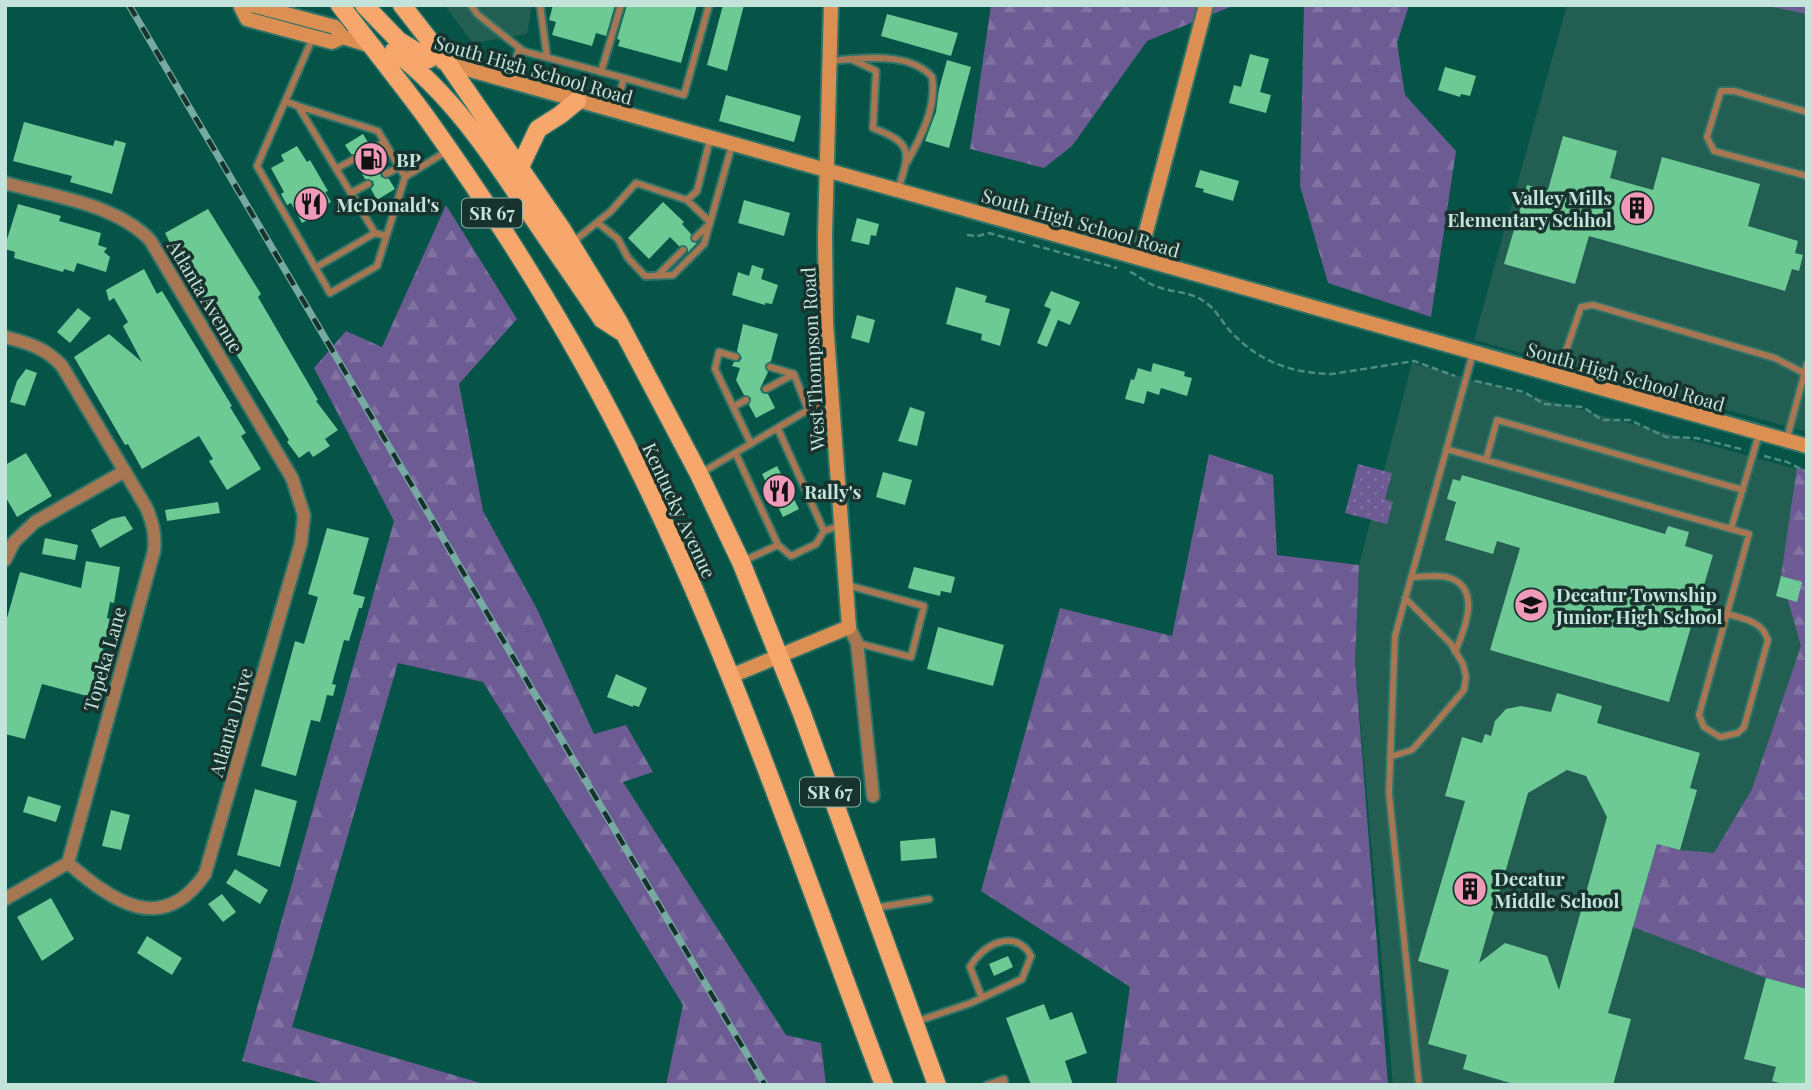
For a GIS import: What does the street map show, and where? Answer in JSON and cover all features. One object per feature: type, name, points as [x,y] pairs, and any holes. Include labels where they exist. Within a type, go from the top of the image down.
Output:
[{"type":"main road","name":"Kentucky Avenue","points":[[340,5],[448,150],[527,269],[607,408],[658,509],[731,676],[884,1085]]},
{"type":"main road","points":[[364,5],[399,41],[429,59]]},
{"type":"main road","name":"Kentucky Avenue","points":[[402,5],[448,64],[571,243],[625,334],[699,474],[741,562],[780,658],[937,1085]]},
{"type":"main road","name":"West Thompson Road","points":[[831,5],[825,286],[830,397],[843,525],[849,627]]},
{"type":"main road","points":[[1139,258],[1206,5]]},
{"type":"main road","name":"South High School Road","points":[[241,6],[247,19],[332,42],[343,37]]},
{"type":"main road","name":"South High School Road","points":[[241,6],[335,27],[343,37],[371,46],[448,64],[1807,446]]},
{"type":"main road","points":[[394,51],[423,75],[457,112],[510,183],[602,319],[625,334]]},
{"type":"main road","points":[[520,167],[538,129],[577,101]]},
{"type":"main road","points":[[731,676],[780,658],[849,627]]},
{"type":"street","name":"Atlanta Avenue","points":[[5,183],[114,215],[132,224],[150,240],[292,478],[302,511]]},
{"type":"street","name":"Topeka Lane","points":[[5,337],[39,347],[60,363],[153,521],[154,551],[68,863]]},
{"type":"street","points":[[5,560],[14,542],[35,522],[125,471]]},
{"type":"street","name":"Atlanta Drive","points":[[68,863],[113,898],[135,907],[148,909],[169,905],[197,886],[208,868],[301,543],[302,511]]},
{"type":"street","name":"West Thompson Road","points":[[849,627],[857,643],[873,796]]},
{"type":"street","points":[[5,899],[68,863]]},
{"type":"lane","points":[[471,5],[477,15],[519,48],[684,95],[709,5]]},
{"type":"lane","points":[[540,5],[547,57]]},
{"type":"lane","points":[[601,72],[621,5]]},
{"type":"lane","points":[[313,37],[257,166],[330,293],[377,266],[405,177],[448,150]]},
{"type":"lane","points":[[511,82],[519,48]]},
{"type":"lane","points":[[830,61],[888,58],[920,66],[932,77],[932,103],[897,191]]},
{"type":"lane","points":[[851,59],[876,71],[873,128],[894,136],[902,143],[906,164]]},
{"type":"lane","points":[[615,112],[624,79]]},
{"type":"lane","points":[[1807,112],[1734,91],[1721,91],[1707,137],[1714,151],[1807,177]]},
{"type":"lane","points":[[285,101],[378,131],[405,177]]},
{"type":"lane","points":[[298,106],[375,233],[386,236]]},
{"type":"lane","points":[[687,200],[696,191],[710,139]]},
{"type":"lane","points":[[372,149],[385,142]]},
{"type":"lane","points":[[598,223],[618,239],[628,258],[645,276],[673,275],[704,244],[732,145]]},
{"type":"lane","points":[[336,169],[354,159]]},
{"type":"lane","points":[[387,174],[399,167]]},
{"type":"lane","points":[[571,243],[598,223],[636,183],[687,200],[710,222]]},
{"type":"lane","points":[[351,193],[368,184]]},
{"type":"lane","points":[[695,238],[710,222]]},
{"type":"lane","points":[[315,268],[375,233]]},
{"type":"lane","points":[[657,276],[683,250]]},
{"type":"lane","points":[[1558,377],[1581,307],[1593,305],[1775,358],[1806,372]]},
{"type":"lane","points":[[736,356],[719,352],[715,369],[751,444]]},
{"type":"lane","points":[[1419,1085],[1390,793],[1395,636],[1473,353]]},
{"type":"lane","points":[[1787,440],[1807,364]]},
{"type":"lane","points":[[770,367],[794,374]]},
{"type":"lane","points":[[794,374],[808,411]]},
{"type":"lane","points":[[766,389],[794,374]]},
{"type":"lane","points":[[699,474],[830,397]]},
{"type":"lane","points":[[733,407],[746,400]]},
{"type":"lane","points":[[1486,460],[1497,421],[1742,490]]},
{"type":"lane","points":[[778,429],[824,531]]},
{"type":"lane","points":[[1731,529],[1759,433]]},
{"type":"lane","points":[[1446,449],[1749,534],[1699,715],[1704,727],[1720,737],[1738,733],[1744,727],[1768,640],[1764,630],[1753,621],[1727,614]]},
{"type":"lane","points":[[736,454],[778,545],[791,556],[816,544],[824,531],[843,525]]},
{"type":"lane","points":[[741,562],[778,545]]},
{"type":"lane","points":[[1411,577],[1451,578],[1464,587],[1468,601],[1467,624],[1455,652]]},
{"type":"lane","points":[[847,584],[924,606],[911,657],[857,643]]},
{"type":"lane","points":[[1391,757],[1412,750],[1465,690],[1463,664],[1451,644],[1405,598]]},
{"type":"lane","points":[[872,908],[929,899]]},
{"type":"lane","points":[[914,1023],[982,998],[1022,979],[1031,956],[1027,949],[1016,942],[999,941],[977,955],[970,967],[982,998]]},
{"type":"lane","points":[[987,1085],[1004,1079],[1005,1085]]},
{"type":"path","points":[[967,235],[989,233],[1027,243]]},
{"type":"path","points":[[1037,246],[1110,267]]},
{"type":"path","points":[[1122,270],[1136,274],[1149,284],[1206,302],[1235,335],[1260,357],[1289,368],[1332,374],[1415,361],[1454,375]]},
{"type":"path","points":[[1475,381],[1511,388],[1544,404],[1583,407],[1602,420],[1630,420],[1665,437],[1696,438],[1738,448]]},
{"type":"path","points":[[1768,457],[1787,462],[1807,472]]},
{"type":"shaded area","points":[[444,5],[532,5],[527,34],[473,43]]},
{"type":"shaded area","points":[[1567,5],[1807,5],[1807,432],[1474,340]]},
{"type":"shaded area","points":[[1412,363],[1807,472],[1807,1085],[1393,1085],[1355,663],[1359,565]]},
{"type":"green space","points":[[991,5],[1235,5],[1147,41],[1072,146],[1044,168],[970,149]]},
{"type":"green space","points":[[1304,5],[1409,5],[1397,43],[1405,95],[1456,151],[1431,317],[1328,283],[1300,186]]},
{"type":"green space","points":[[1763,5],[1807,5],[1807,14]]},
{"type":"green space","points":[[446,205],[517,319],[459,384],[483,511],[537,609],[594,734],[626,725],[653,772],[623,782],[786,1035],[821,1043],[826,1085],[666,1085],[683,1005],[483,682],[398,663],[292,1027],[487,1085],[329,1085],[242,1061],[394,521],[314,368],[346,331],[382,347]]},
{"type":"green space","points":[[1209,454],[1273,475],[1277,555],[1359,565],[1355,663],[1388,1085],[1116,1085],[1130,987],[981,891],[1060,608],[1172,636]]},
{"type":"green space","points":[[1358,464],[1392,473],[1385,499],[1393,502],[1387,524],[1345,513]]},
{"type":"green space","points":[[1797,467],[1807,470],[1807,989],[1766,978],[1633,927],[1657,844],[1680,850],[1714,853],[1752,789],[1801,646],[1781,576]]},
{"type":"building","points":[[553,5],[615,5],[606,36],[596,33],[592,46],[552,35],[556,22],[549,20]]},
{"type":"building","points":[[627,5],[697,5],[681,63],[618,46],[620,40],[617,39]]},
{"type":"building","points":[[723,5],[744,5],[727,71],[707,65]]},
{"type":"building","points":[[887,14],[958,33],[951,56],[881,36]]},
{"type":"building","points":[[1250,54],[1269,59],[1260,92],[1271,95],[1266,113],[1229,103],[1234,85],[1241,87]]},
{"type":"building","points":[[947,60],[971,67],[949,148],[925,141],[936,112]]},
{"type":"building","points":[[1445,67],[1476,76],[1470,96],[1461,94],[1460,97],[1438,90]]},
{"type":"building","points":[[726,95],[801,116],[794,142],[719,121]]},
{"type":"building","points":[[24,122],[113,146],[115,140],[126,143],[112,194],[70,182],[72,176],[13,161]]},
{"type":"building","points":[[363,134],[369,144],[367,152],[375,154],[383,169],[381,177],[389,179],[395,189],[377,200],[371,189],[373,181],[365,179],[356,164],[360,160],[359,156],[351,154],[345,145]]},
{"type":"building","name":"Valley Mills Elementary Schhol","points":[[1563,136],[1617,151],[1610,178],[1653,190],[1662,157],[1760,184],[1748,226],[1798,241],[1795,253],[1803,255],[1799,271],[1792,269],[1785,291],[1589,236],[1575,284],[1504,264],[1527,185],[1548,190]]},
{"type":"building","points":[[297,146],[307,162],[310,160],[328,191],[325,192],[331,202],[323,207],[325,210],[302,223],[291,203],[287,205],[281,194],[284,192],[271,168],[284,161],[281,155]]},
{"type":"building","points":[[1200,170],[1239,181],[1233,201],[1195,187]]},
{"type":"building","points":[[744,200],[790,213],[784,236],[738,223]]},
{"type":"building","points":[[663,202],[684,222],[682,224],[691,234],[691,241],[697,243],[688,252],[686,246],[679,246],[670,237],[649,259],[628,238]]},
{"type":"building","points":[[18,204],[61,216],[59,221],[101,233],[98,245],[107,248],[104,252],[110,257],[106,272],[77,263],[74,272],[64,269],[63,272],[14,258],[15,252],[5,249],[5,246]]},
{"type":"building","points":[[208,209],[261,294],[258,297],[318,400],[316,401],[338,430],[325,439],[330,446],[313,457],[309,451],[299,458],[287,442],[289,440],[179,261],[165,233]]},
{"type":"building","points":[[857,218],[879,224],[876,236],[871,235],[869,245],[851,241]]},
{"type":"building","points":[[752,265],[764,269],[761,279],[778,285],[772,304],[765,305],[732,295],[738,272],[749,276]]},
{"type":"building","points":[[144,269],[157,294],[162,291],[232,406],[230,407],[246,433],[241,436],[261,469],[227,490],[209,461],[213,459],[199,436],[142,469],[74,357],[109,334],[142,362],[123,326],[128,322],[114,298],[109,301],[106,290]]},
{"type":"building","points":[[956,287],[987,296],[985,302],[1010,309],[1000,346],[981,340],[982,334],[946,324]]},
{"type":"building","points":[[1051,291],[1080,302],[1070,325],[1058,320],[1047,347],[1037,343],[1051,309],[1044,306]]},
{"type":"building","points":[[78,308],[91,318],[70,343],[57,332]]},
{"type":"building","points":[[857,315],[875,320],[869,343],[851,338]]},
{"type":"building","points":[[743,324],[778,334],[771,361],[765,365],[768,372],[760,389],[762,393],[768,394],[775,408],[756,418],[749,405],[751,398],[744,395],[736,380],[740,368],[732,366],[742,358],[737,351]]},
{"type":"building","points":[[1153,363],[1185,372],[1184,376],[1192,378],[1187,396],[1161,388],[1159,395],[1147,391],[1144,404],[1125,399],[1131,379],[1134,380],[1138,368],[1151,372]]},
{"type":"building","points":[[26,369],[37,373],[25,406],[10,402],[17,381]]},
{"type":"building","points":[[910,407],[925,412],[917,446],[898,441]]},
{"type":"building","points":[[26,453],[52,496],[17,517],[5,496],[5,465]]},
{"type":"building","name":"Rally's","points":[[777,466],[799,509],[783,517],[762,474]]},
{"type":"building","points":[[883,472],[912,480],[905,505],[876,497]]},
{"type":"building","points":[[1462,475],[1665,534],[1668,526],[1689,532],[1685,546],[1713,555],[1699,602],[1712,605],[1708,617],[1695,613],[1669,702],[1490,650],[1520,548],[1497,541],[1493,554],[1445,540],[1456,502],[1447,499],[1453,479],[1460,481]]},
{"type":"building","points":[[218,502],[220,513],[167,521],[165,510]]},
{"type":"building","points":[[125,516],[133,529],[100,548],[91,530],[111,519]]},
{"type":"building","points":[[327,528],[369,538],[353,594],[365,597],[349,641],[344,640],[332,684],[336,685],[333,696],[327,695],[320,722],[311,720],[296,776],[261,766],[295,641],[304,644],[318,597],[308,594]]},
{"type":"building","points":[[45,538],[78,545],[75,560],[42,554]]},
{"type":"building","points":[[86,561],[120,567],[114,603],[110,602],[107,618],[111,619],[91,697],[42,684],[25,739],[5,734],[5,625],[20,572],[81,588]]},
{"type":"building","points":[[914,567],[955,577],[951,593],[941,591],[940,596],[908,588]]},
{"type":"building","points":[[1781,576],[1802,582],[1797,602],[1776,596]]},
{"type":"building","points":[[938,627],[1004,645],[993,686],[927,669]]},
{"type":"building","points":[[616,674],[647,688],[639,707],[607,697]]},
{"type":"building","name":"Decatur Middle School","points":[[1557,693],[1602,706],[1597,723],[1700,753],[1690,788],[1697,790],[1680,850],[1657,844],[1608,1013],[1631,1019],[1613,1085],[1517,1085],[1463,1069],[1467,1055],[1428,1044],[1449,970],[1418,961],[1465,801],[1445,796],[1462,737],[1482,743],[1485,734],[1491,736],[1495,721],[1506,709],[1521,706],[1551,712]],"holes":[[[1567,770],[1586,776],[1607,817],[1559,990],[1547,956],[1505,943],[1479,963],[1528,793]]]},
{"type":"building","points":[[255,789],[297,801],[280,867],[237,855]]},
{"type":"building","points":[[28,796],[61,806],[56,822],[23,812]]},
{"type":"building","points":[[111,810],[130,815],[121,850],[102,846]]},
{"type":"building","points":[[935,838],[937,858],[901,861],[900,841]]},
{"type":"building","points":[[235,869],[268,890],[260,904],[226,883]]},
{"type":"building","points":[[222,894],[236,912],[223,922],[208,904]]},
{"type":"building","points":[[51,898],[74,939],[42,961],[17,917]]},
{"type":"building","points":[[147,936],[182,958],[172,975],[137,953]]},
{"type":"building","points":[[1008,956],[1013,967],[994,976],[989,964]]},
{"type":"building","points":[[1766,978],[1807,989],[1807,1085],[1787,1085],[1772,1081],[1776,1067],[1744,1059]]},
{"type":"building","points":[[1044,1004],[1050,1020],[1072,1012],[1087,1053],[1065,1061],[1073,1085],[1031,1085],[1006,1018]]},
{"type":"railway","points":[[129,5],[765,1085]]},
{"type":"place","name":"BP","points":[[371,159]]},
{"type":"place","name":"McDonald's","points":[[311,204]]},
{"type":"place","name":"Valley Mills Elementary Schhol","points":[[1637,208]]},
{"type":"place","name":"Rally's","points":[[779,491]]},
{"type":"place","name":"Decatur Township Junior High School","points":[[1531,605]]},
{"type":"place","name":"Decatur Middle School","points":[[1470,889]]}]
